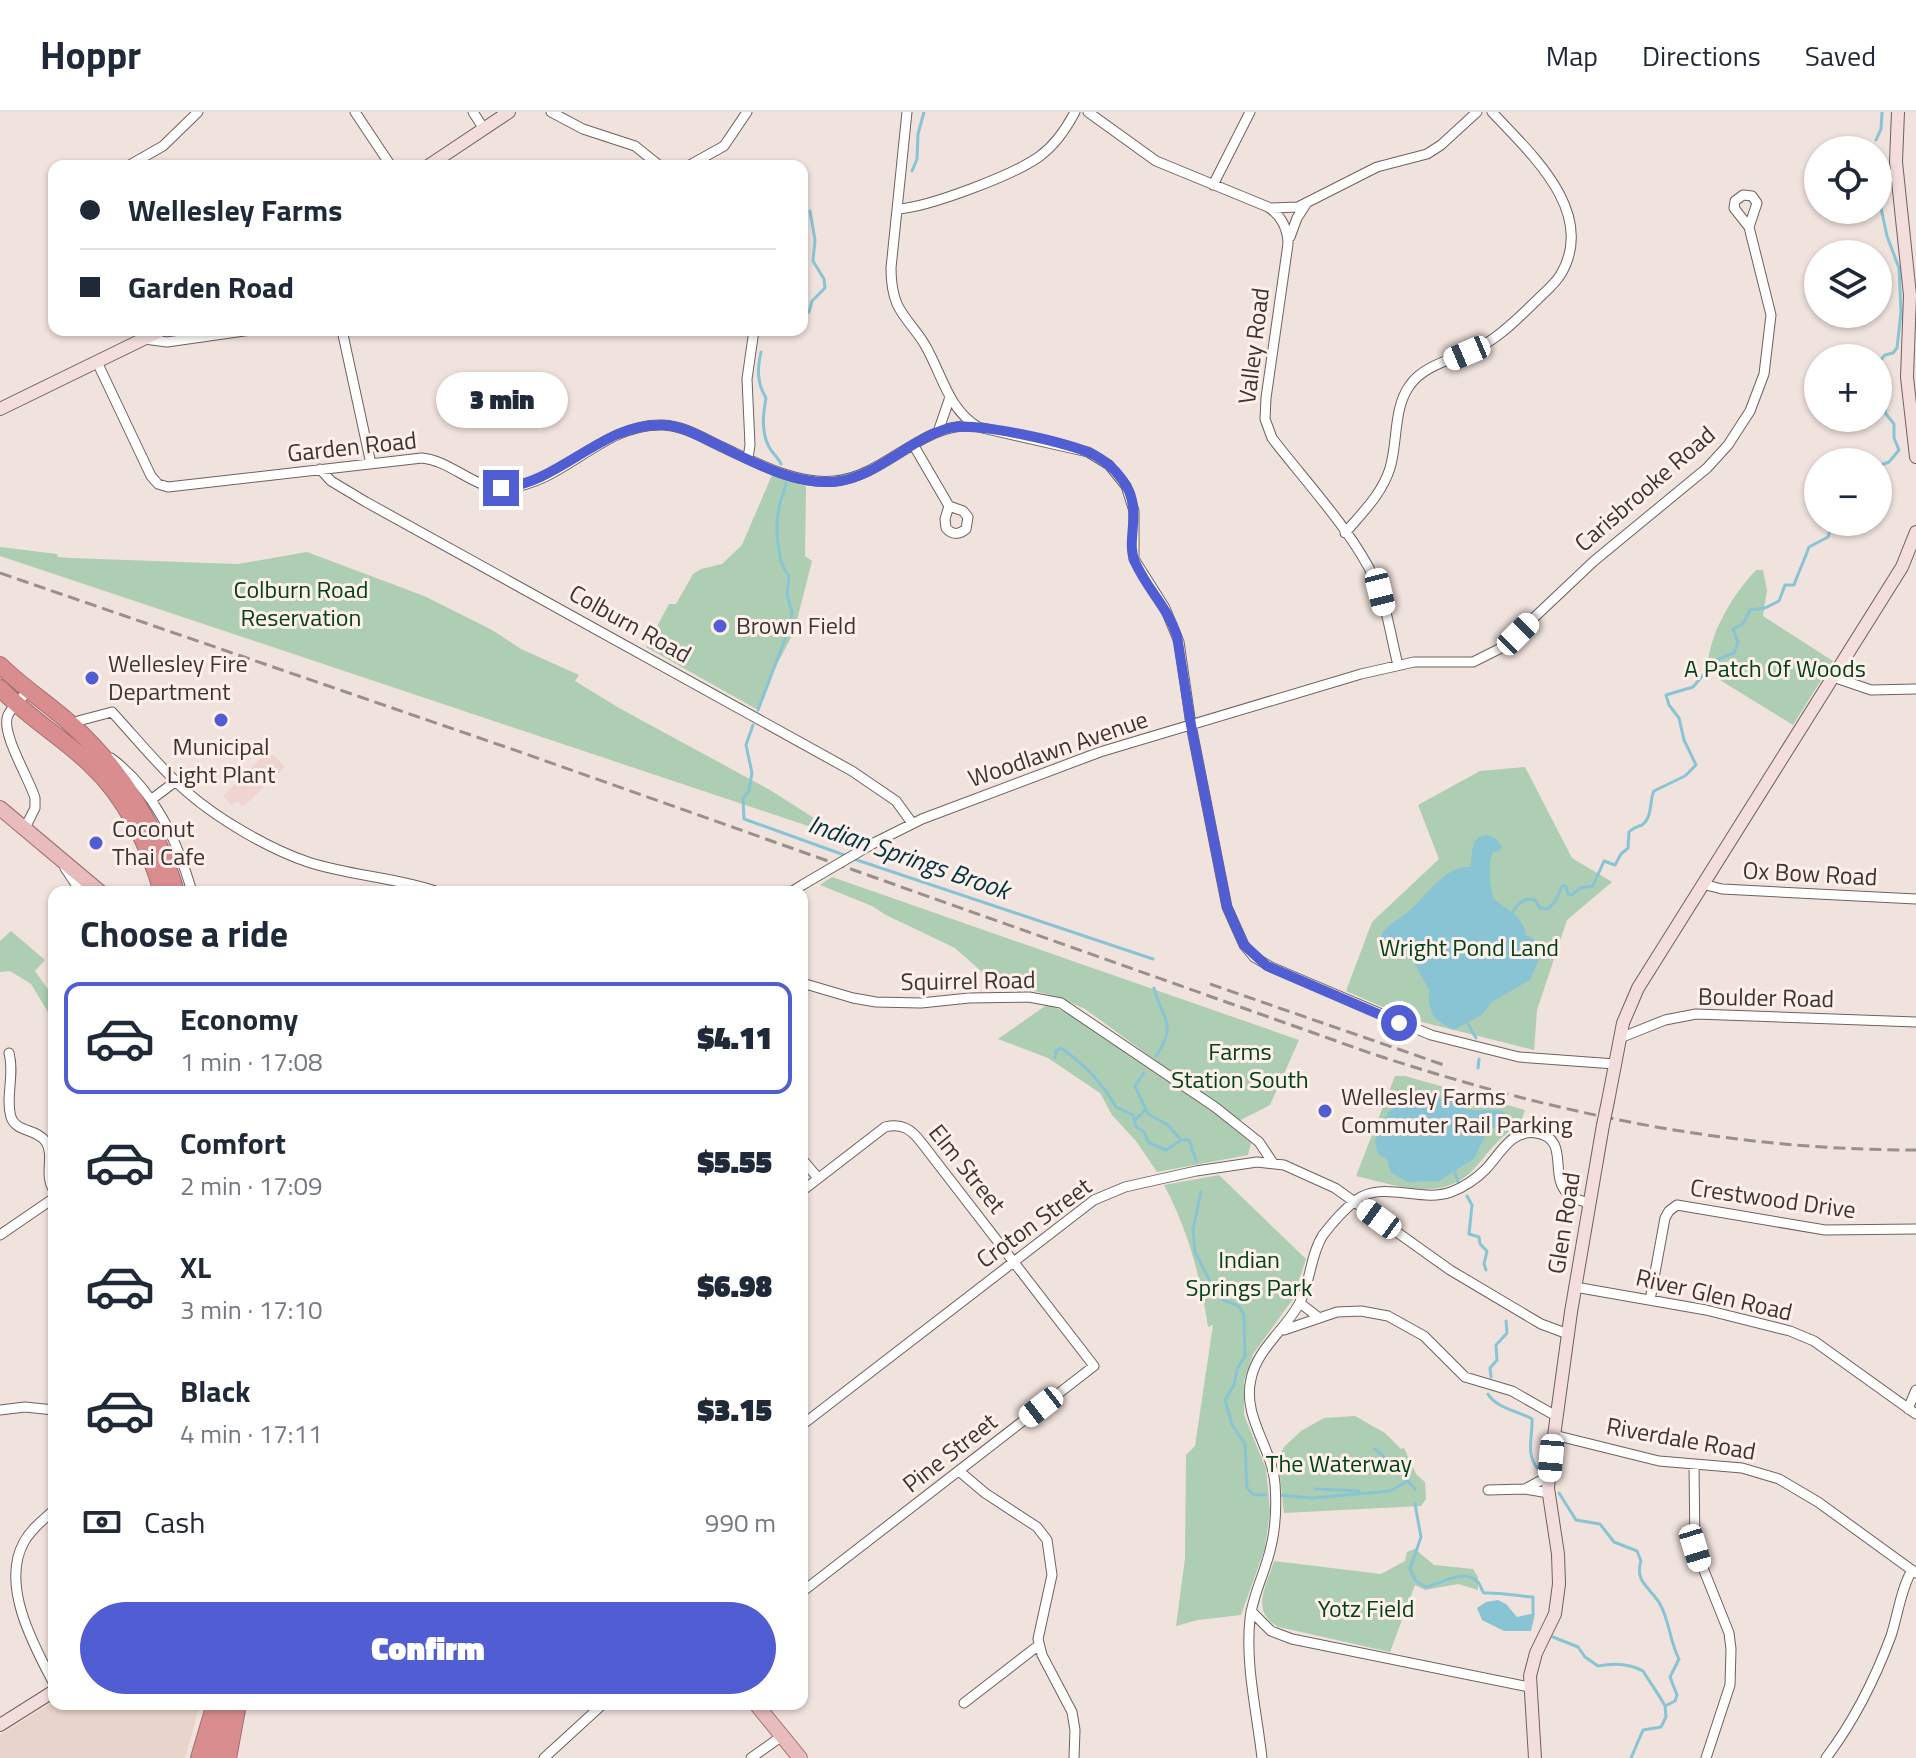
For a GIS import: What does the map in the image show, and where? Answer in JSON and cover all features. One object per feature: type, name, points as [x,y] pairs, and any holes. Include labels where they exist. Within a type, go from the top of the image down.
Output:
[{"type":"highway","points":[[0,665],[72,725],[118,776],[145,817],[174,886]]},
{"type":"highway","points":[[0,688],[96,769],[125,808],[148,851],[160,886]]},
{"type":"highway","points":[[199,1758],[213,1710]]},
{"type":"highway","points":[[213,1758],[226,1710]]},
{"type":"highway","points":[[228,1758],[237,1710]]},
{"type":"main road","points":[[0,808],[93,886]]},
{"type":"main road","points":[[761,1710],[800,1758]]},
{"type":"street","points":[[138,160],[163,146],[198,112]]},
{"type":"street","points":[[355,112],[387,160]]},
{"type":"street","points":[[473,112],[484,129]]},
{"type":"street","points":[[437,160],[509,112]]},
{"type":"street","points":[[551,112],[583,129],[635,146],[652,160]]},
{"type":"street","points":[[699,160],[724,146],[747,112]]},
{"type":"street","points":[[907,112],[891,268],[893,292],[902,314],[927,349],[950,397],[963,416],[978,427],[1085,451],[1105,462],[1122,480],[1131,496],[1134,511],[1133,557],[1167,612],[1179,642],[1191,725],[1227,907],[1238,937],[1257,959],[1274,969],[1422,1032],[1519,1057],[1615,1064]]},
{"type":"street","points":[[898,209],[928,204],[1028,163],[1055,142],[1075,112]]},
{"type":"street","points":[[1088,112],[1156,161],[1268,207],[1291,209],[1377,167],[1430,152],[1477,112]]},
{"type":"street","points":[[1213,185],[1250,112]]},
{"type":"street","points":[[1345,533],[1385,480],[1393,456],[1397,422],[1410,385],[1428,370],[1477,349],[1498,335],[1556,281],[1568,259],[1571,225],[1561,195],[1492,112]]},
{"type":"street","points":[[1898,112],[1896,162],[1910,295],[1907,382],[1916,457]]},
{"type":"street","name":"Valley Road","points":[[1307,203],[1295,221],[1288,244],[1265,419],[1272,438],[1345,533],[1376,581],[1398,665]]},
{"type":"street","points":[[1268,207],[1284,224],[1288,244]]},
{"type":"street","name":"Carisbrooke Road","points":[[1398,665],[1427,661],[1473,662],[1496,652],[1603,553],[1703,471],[1728,445],[1755,401],[1764,374],[1770,336],[1769,303],[1749,227]]},
{"type":"street","points":[[0,409],[150,336]]},
{"type":"street","points":[[144,339],[167,342],[209,336]]},
{"type":"street","points":[[343,336],[371,464]]},
{"type":"street","points":[[748,458],[747,372],[753,336]]},
{"type":"street","name":"Garden Road","points":[[97,362],[151,476],[161,485],[176,487],[427,459],[448,465],[486,486],[513,487],[535,480],[614,436],[637,428],[660,425],[687,430],[792,476],[831,482],[862,474],[938,432],[957,426],[978,427]]},
{"type":"street","points":[[938,432],[950,397]]},
{"type":"street","points":[[914,446],[949,506]]},
{"type":"street","name":"Colburn Road","points":[[320,469],[331,481],[366,502],[426,532],[856,774],[899,804],[912,823]]},
{"type":"street","name":"Glen Road","points":[[1535,1758],[1529,1687],[1534,1658],[1553,1620],[1558,1601],[1558,1554],[1549,1493],[1556,1416],[1588,1203],[1625,1016],[1638,988],[1702,884],[1902,567],[1916,532]]},
{"type":"street","name":"Woodlawn Avenue","points":[[801,886],[912,823],[1100,752],[1398,665]]},
{"type":"street","points":[[1833,677],[1871,690],[1916,689]]},
{"type":"street","points":[[25,828],[36,801],[7,729],[8,715],[29,690]]},
{"type":"street","points":[[59,739],[80,720],[112,712],[176,781],[208,808],[293,856],[326,867],[419,886]]},
{"type":"street","points":[[89,741],[129,772],[152,799],[173,839],[190,886]]},
{"type":"street","points":[[152,799],[176,781]]},
{"type":"street","points":[[54,852],[77,886]]},
{"type":"street","name":"Ox Bow Road","points":[[1702,884],[1722,889],[1916,899]]},
{"type":"street","name":"Squirrel Road","points":[[808,985],[858,1000],[876,1002],[921,1003],[1015,997],[1057,1001],[1215,1107],[1256,1139],[1273,1163]]},
{"type":"street","name":"Boulder Road","points":[[1620,1038],[1665,1020],[1696,1014],[1916,1022]]},
{"type":"street","points":[[9,1053],[12,1070],[10,1115],[18,1127],[37,1134],[48,1147]]},
{"type":"street","name":"Elm Street","points":[[808,1186],[885,1127],[905,1127],[914,1133],[1015,1261]]},
{"type":"street","points":[[1262,1758],[1249,1635],[1251,1611],[1271,1546],[1275,1498],[1272,1466],[1251,1415],[1249,1391],[1257,1362],[1300,1303],[1319,1242],[1355,1201],[1378,1192],[1431,1196],[1447,1194],[1483,1172],[1512,1139],[1531,1132],[1548,1136],[1554,1142],[1563,1188],[1570,1196],[1588,1203]]},
{"type":"street","name":"Croton Street","points":[[808,1420],[1089,1204],[1112,1192],[1203,1169],[1273,1163],[1311,1175],[1355,1201],[1458,1275],[1541,1324],[1568,1334]]},
{"type":"street","points":[[808,1166],[818,1178]]},
{"type":"street","points":[[0,1235],[48,1202]]},
{"type":"street","name":"Crestwood Drive","points":[[1650,1300],[1665,1218],[1677,1205],[1825,1230],[1916,1229]]},
{"type":"street","name":"Pine Street","points":[[808,1587],[1094,1366],[1015,1261]]},
{"type":"street","name":"River Glen Road","points":[[1575,1287],[1765,1324],[1814,1341],[1912,1412]]},
{"type":"street","points":[[1300,1303],[1318,1317]]},
{"type":"street","points":[[1281,1331],[1318,1317],[1356,1311],[1391,1317],[1424,1336],[1465,1377],[1512,1391],[1556,1416]]},
{"type":"street","points":[[1912,1412],[1916,1390]]},
{"type":"street","points":[[0,1410],[25,1407],[48,1409]]},
{"type":"street","name":"Riverdale Road","points":[[1554,1435],[1651,1460],[1742,1468],[1779,1479],[1818,1502],[1914,1571]]},
{"type":"street","points":[[1694,1465],[1695,1548],[1729,1633],[1731,1649],[1730,1685],[1706,1758]]},
{"type":"street","points":[[959,1471],[980,1490],[1037,1527],[1047,1540],[1052,1575],[1038,1629],[1039,1645],[1072,1712],[1074,1758]]},
{"type":"street","points":[[1525,1489],[1549,1476]]},
{"type":"street","points":[[1488,1490],[1525,1489],[1549,1493]]},
{"type":"street","points":[[48,1516],[24,1542],[16,1576],[18,1602],[31,1640],[48,1673]]},
{"type":"street","points":[[1826,1758],[1850,1723],[1875,1674],[1914,1571]]},
{"type":"street","points":[[1251,1611],[1274,1633]]},
{"type":"street","points":[[1249,1635],[1274,1633],[1529,1687]]},
{"type":"street","points":[[964,1703],[1039,1645]]},
{"type":"street","points":[[2,1718],[48,1694]]},
{"type":"street","points":[[544,1758],[596,1710]]},
{"type":"street","points":[[751,1758],[782,1736]]},
{"type":"shaded area","points":[[265,754],[274,755],[285,767],[243,807],[237,801],[232,806],[223,796]]},
{"type":"shaded area","points":[[48,1705],[48,1710],[198,1710],[185,1758],[0,1758],[0,1735]]},
{"type":"green space","points":[[772,475],[806,486],[805,556],[812,561],[794,632],[769,679],[758,710],[646,647],[669,604],[676,604],[693,574],[722,564],[742,545]]},
{"type":"green space","name":"Colburn Road Reservation","points":[[0,547],[70,558],[238,564],[307,552],[424,596],[492,630],[521,649],[579,675],[575,681],[619,708],[770,790],[847,839],[0,556]]},
{"type":"green space","name":"A Patch Of Woods","points":[[1756,570],[1763,570],[1767,590],[1763,616],[1833,661],[1793,725],[1720,680],[1729,661],[1717,667],[1708,662],[1725,613]]},
{"type":"green space","name":"Wright Pond Land","points":[[1525,767],[1572,858],[1612,882],[1567,920],[1537,1010],[1534,1050],[1410,1019],[1346,991],[1372,922],[1439,859],[1418,805],[1480,771]]},
{"type":"green space","name":"Farms Station South","points":[[832,877],[1299,1040],[1270,1105],[1239,1121],[1085,1009],[1043,993],[999,987],[955,948],[872,906],[820,885]]},
{"type":"green space","points":[[11,931],[45,960],[35,971],[48,989],[48,1012],[31,984],[10,971],[0,972],[0,941]]},
{"type":"green space","points":[[1048,1004],[1069,1014],[1216,1114],[1251,1143],[1248,1155],[1157,1172],[1136,1141],[1112,1115],[1100,1093],[1048,1058],[998,1039]]},
{"type":"green space","points":[[1395,1076],[1405,1076],[1525,1110],[1520,1125],[1500,1139],[1475,1168],[1448,1186],[1418,1189],[1356,1176]]},
{"type":"green space","name":"Indian Springs Park","points":[[1219,1175],[1306,1259],[1293,1299],[1253,1354],[1244,1381],[1244,1415],[1266,1469],[1270,1511],[1265,1548],[1241,1615],[1176,1626],[1185,1558],[1186,1455],[1195,1446],[1213,1325],[1208,1327],[1192,1254],[1164,1185]]},
{"type":"green space","name":"The Waterway","points":[[1355,1416],[1385,1433],[1401,1449],[1404,1448],[1416,1474],[1425,1482],[1426,1499],[1421,1506],[1284,1513],[1278,1457],[1285,1446],[1301,1431],[1324,1418]]},
{"type":"green space","name":"Yotz Field","points":[[1415,1549],[1434,1565],[1473,1569],[1478,1577],[1478,1590],[1458,1584],[1425,1590],[1415,1585],[1390,1652],[1279,1627],[1265,1614],[1263,1597],[1274,1561],[1381,1574],[1405,1561],[1407,1552]]},
{"type":"water","points":[[1487,835],[1502,846],[1500,851],[1493,852],[1490,863],[1493,898],[1518,917],[1526,935],[1534,939],[1542,953],[1530,980],[1492,1002],[1482,1015],[1453,1030],[1434,1018],[1429,1004],[1429,990],[1413,961],[1399,955],[1384,959],[1381,939],[1383,932],[1437,882],[1453,871],[1470,867],[1474,843]]},
{"type":"water","points":[[1415,1096],[1452,1101],[1469,1110],[1493,1110],[1507,1114],[1504,1124],[1488,1130],[1474,1159],[1439,1181],[1408,1182],[1391,1173],[1387,1159],[1378,1154],[1375,1141],[1388,1112]]},
{"type":"water","points":[[1498,1600],[1517,1617],[1535,1613],[1531,1631],[1504,1631],[1482,1620],[1477,1608],[1486,1602]]},
{"type":"waterway","name":"Indian Springs Brook","points":[[912,171],[917,159],[918,134],[924,112]]},
{"type":"waterway","points":[[1878,136],[1882,112]]},
{"type":"waterway","name":"Indian Springs Brook","points":[[808,312],[812,301],[825,288],[824,279],[813,261],[815,240],[810,211]]},
{"type":"waterway","points":[[1884,224],[1899,268],[1901,312],[1897,348],[1892,353]]},
{"type":"waterway","name":"Indian Springs Brook","points":[[761,352],[759,376],[766,398],[765,435],[781,464]]},
{"type":"waterway","points":[[1892,422],[1899,450],[1892,458]]},
{"type":"waterway","name":"Indian Springs Brook","points":[[758,710],[790,626],[792,612],[787,595],[789,576],[782,563],[777,534],[786,483]]},
{"type":"waterway","points":[[1513,912],[1519,903],[1528,899],[1535,900],[1540,908],[1548,909],[1562,886],[1566,886],[1568,894],[1572,895],[1580,888],[1593,886],[1604,861],[1615,865],[1628,848],[1629,832],[1648,818],[1654,791],[1685,776],[1696,765],[1684,740],[1679,718],[1666,695],[1693,687],[1716,660],[1734,653],[1738,642],[1733,629],[1743,624],[1750,610],[1765,608],[1779,601],[1785,585],[1794,585],[1809,547],[1828,536]]},
{"type":"waterway","name":"Indian Springs Brook","points":[[753,725],[746,745],[752,773],[749,790],[743,799],[744,819],[847,856]]},
{"type":"waterway","name":"Indian Springs Brook","points":[[854,859],[1153,959]]},
{"type":"waterway","name":"Indian Springs Brook","points":[[1154,988],[1167,1028],[1163,1045],[1156,1056]]},
{"type":"waterway","points":[[1468,1024],[1476,1038]]},
{"type":"waterway","points":[[1055,1058],[1056,1051],[1061,1048],[1085,1067],[1116,1107],[1133,1115],[1136,1127],[1144,1132],[1149,1143],[1166,1150],[1181,1140]]},
{"type":"waterway","points":[[1478,1068],[1479,1059]]},
{"type":"waterway","name":"Indian Springs Brook","points":[[1144,1073],[1135,1086],[1148,1114],[1168,1125],[1181,1140],[1189,1140],[1196,1160]]},
{"type":"waterway","points":[[1462,1108],[1473,1094]]},
{"type":"waterway","points":[[1135,1120],[1146,1109]]},
{"type":"waterway","points":[[1454,1170],[1458,1182]]},
{"type":"waterway","name":"Indian Springs Brook","points":[[1201,1192],[1193,1229],[1195,1252],[1216,1293],[1223,1300],[1239,1306],[1244,1315],[1245,1356],[1225,1400],[1232,1425],[1245,1444],[1247,1488],[1254,1495],[1266,1495]]},
{"type":"waterway","points":[[1467,1196],[1472,1205],[1469,1234],[1479,1237],[1480,1244],[1487,1251],[1486,1270]]},
{"type":"waterway","points":[[1491,1377],[1490,1368],[1497,1360],[1496,1345],[1507,1333],[1506,1321]]},
{"type":"waterway","points":[[1488,1394],[1502,1406],[1532,1419],[1531,1451],[1538,1469]]},
{"type":"waterway","points":[[1375,1449],[1408,1481]]},
{"type":"waterway","name":"Indian Springs Brook","points":[[1280,1495],[1312,1498],[1390,1491],[1408,1481],[1415,1489]]},
{"type":"waterway","points":[[1315,1489],[1359,1491]]},
{"type":"waterway","points":[[1559,1493],[1576,1520],[1600,1524],[1614,1542],[1637,1551],[1642,1580],[1663,1611],[1679,1659],[1670,1677],[1677,1695],[1675,1701],[1665,1706],[1666,1717],[1661,1727],[1643,1730],[1631,1758]]},
{"type":"waterway","name":"Indian Springs Brook","points":[[1415,1504],[1421,1537],[1410,1569],[1416,1581],[1426,1587],[1466,1576],[1479,1583],[1484,1593],[1533,1597],[1533,1614]]},
{"type":"waterway","name":"Indian Springs Brook","points":[[1553,1637],[1578,1647],[1585,1657],[1598,1666],[1621,1664],[1643,1671],[1665,1706]]},
{"type":"railway","points":[[0,573],[1440,1075],[1574,1110],[1708,1135],[1776,1143],[1916,1150]]},
{"type":"railway","points":[[1210,984],[1444,1065]]},
{"type":"place","name":"Brown Field","points":[[720,626]]},
{"type":"place","name":"Wellesley Fire Department","points":[[92,678]]},
{"type":"place","name":"Municipal Light Plant","points":[[221,720]]},
{"type":"place","name":"Coconut Thai Cafe","points":[[96,843]]},
{"type":"place","name":"Wellesley Farms Commuter Rail Parking","points":[[1325,1111]]},
{"type":"route","points":[[501,488],[535,480],[620,433],[660,425],[682,428],[779,472],[820,482],[841,481],[862,474],[938,432],[962,426],[1022,436],[1095,455],[1115,471],[1128,489],[1135,519],[1133,557],[1165,608],[1177,636],[1218,865],[1227,907],[1238,937],[1251,954],[1267,966],[1399,1023]]}]
